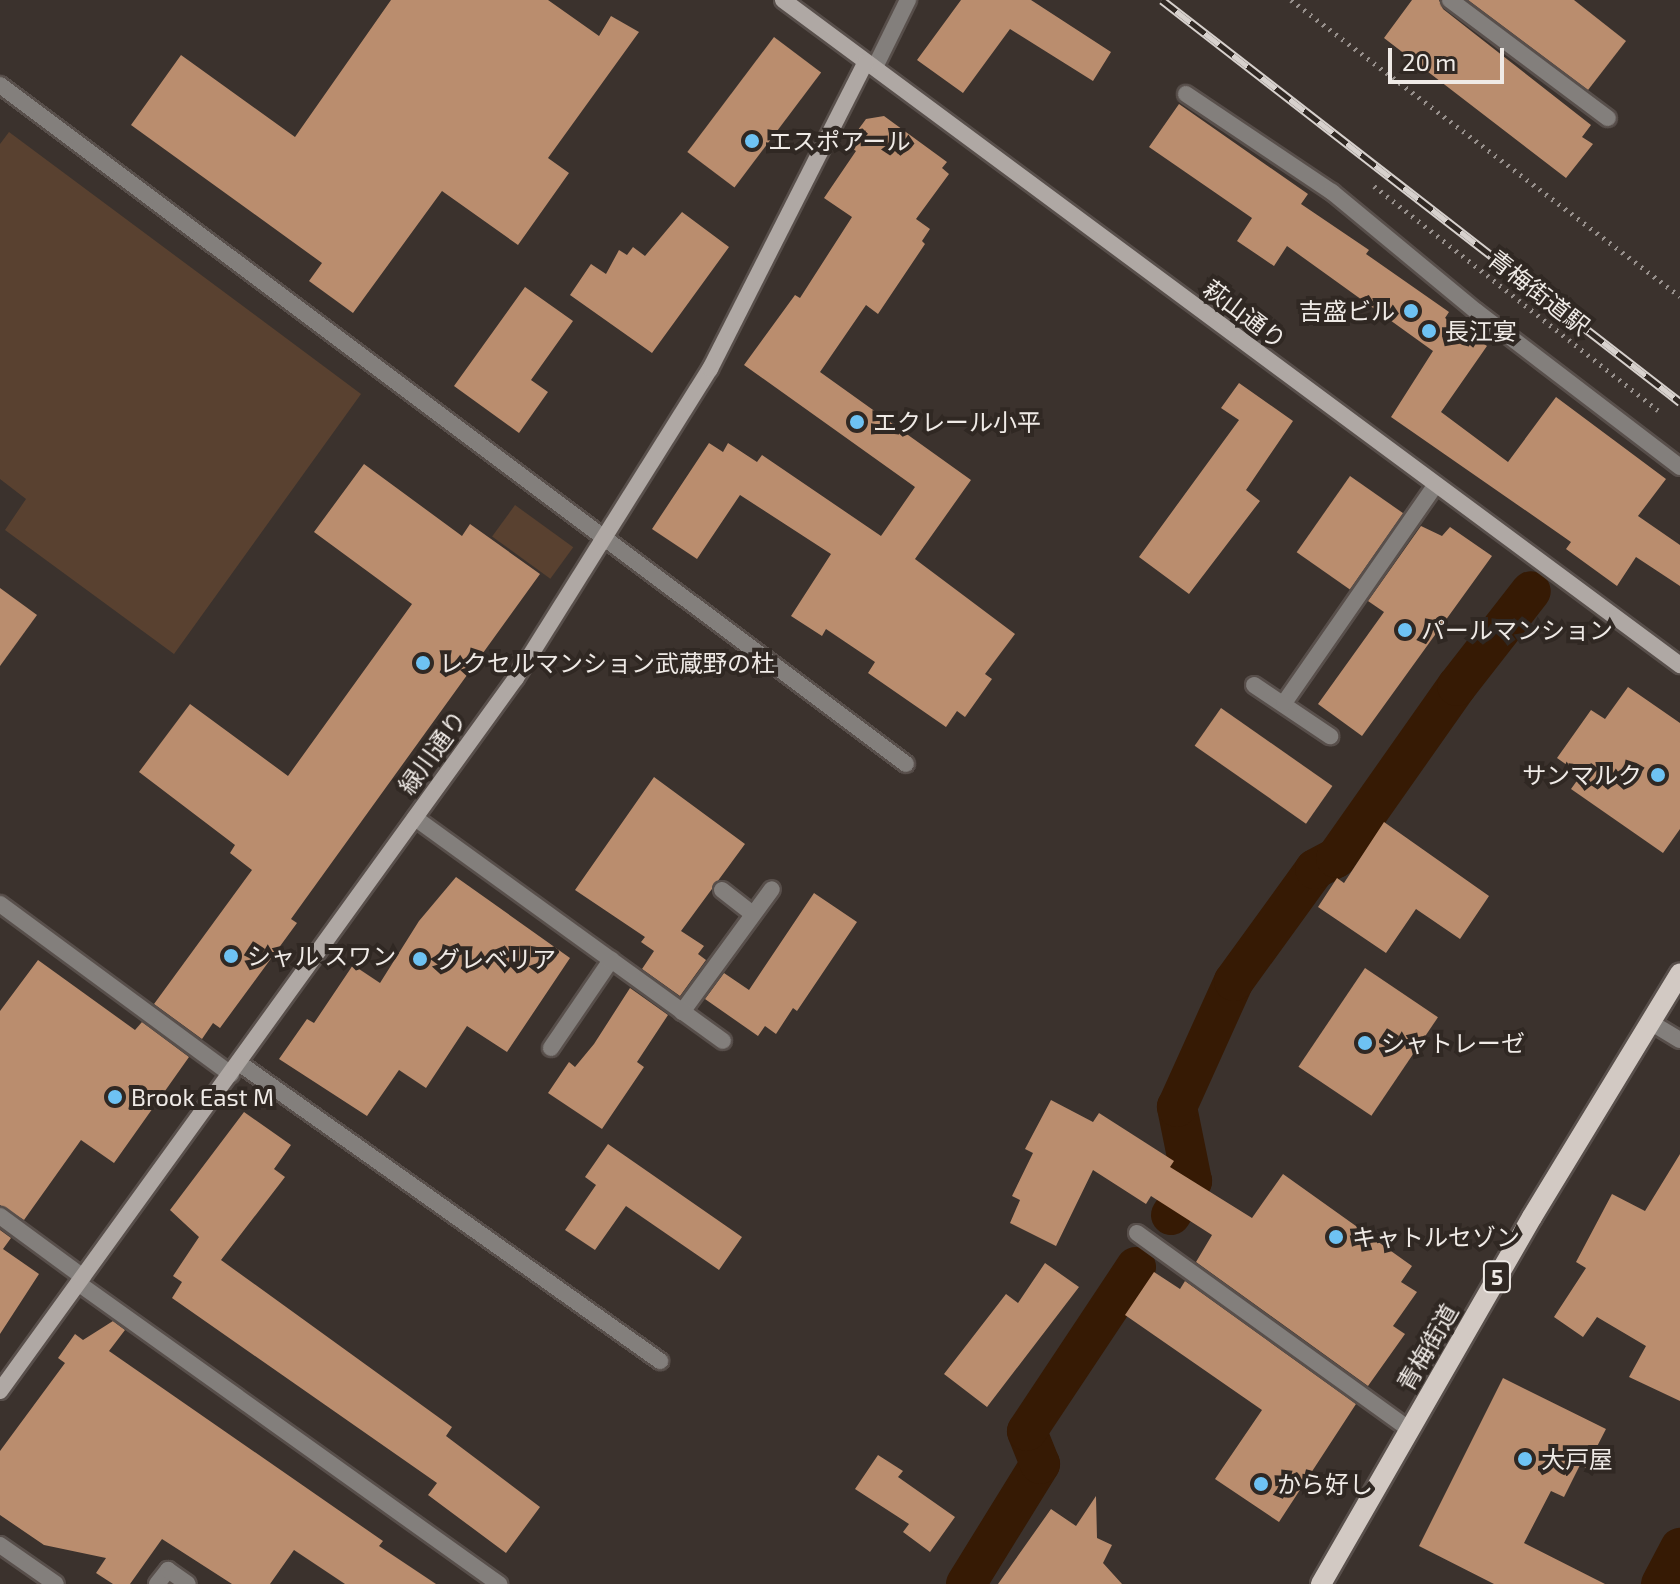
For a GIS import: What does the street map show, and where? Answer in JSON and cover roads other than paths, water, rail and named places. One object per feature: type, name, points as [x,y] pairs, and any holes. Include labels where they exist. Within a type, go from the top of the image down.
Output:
[{"type":"main road","name":"青梅街道","points":[[1321,1584],[1680,974]]},
{"type":"street","name":"萩山通り","points":[[783,0],[1680,665]]},
{"type":"street","points":[[870,64],[908,0]]},
{"type":"street","points":[[1450,0],[1608,118]]},
{"type":"street","name":"緑川通り","points":[[0,1391],[516,678],[710,369],[870,64]]},
{"type":"street","points":[[0,85],[906,764]]},
{"type":"street","points":[[1186,94],[1332,192],[1476,311],[1680,467]]},
{"type":"street","points":[[1284,703],[1435,486]]},
{"type":"street","points":[[1254,685],[1330,736]]},
{"type":"street","points":[[415,818],[723,1041]]},
{"type":"street","points":[[682,1012],[772,889]]},
{"type":"street","points":[[722,890],[753,914]]},
{"type":"street","points":[[0,904],[660,1361]]},
{"type":"street","points":[[551,1048],[611,960]]},
{"type":"street","points":[[1650,1022],[1680,1040]]},
{"type":"street","points":[[0,1216],[81,1280],[499,1584]]},
{"type":"street","points":[[1137,1233],[1410,1430]]},
{"type":"street","points":[[0,1545],[56,1584]]},
{"type":"street","points":[[157,1584],[168,1570],[188,1584]]},
{"type":"waterway","points":[[1171,1215],[1192,1181],[1177,1107],[1234,981],[1315,869],[1336,858],[1457,686],[1531,591]]},
{"type":"waterway","points":[[966,1584],[1040,1464],[1027,1431],[1136,1267]]},
{"type":"waterway","points":[[1661,1584],[1680,1548]]},
{"type":"railway","points":[[1162,0],[1680,402]]},
{"type":"place","name":"エスポアール","points":[[752,141]]},
{"type":"place","name":"吉盛ビル","points":[[1411,311]]},
{"type":"place","name":"長江宴","points":[[1429,331]]},
{"type":"place","name":"エクレール小平","points":[[857,422]]},
{"type":"place","name":"パールマンション","points":[[1405,630]]},
{"type":"place","name":"レクセルマンション武蔵野の杜","points":[[423,663]]},
{"type":"place","name":"サンマルク","points":[[1658,775]]},
{"type":"place","name":"シャル スワン","points":[[231,956]]},
{"type":"place","name":"グレベリア","points":[[420,959]]},
{"type":"place","name":"シャトレーゼ","points":[[1365,1043]]},
{"type":"place","name":"Brook East M","points":[[115,1097]]},
{"type":"place","name":"キャトルセゾン","points":[[1336,1237]]},
{"type":"place","name":"大戸屋","points":[[1525,1459]]},
{"type":"place","name":"から好し","points":[[1261,1484]]}]
